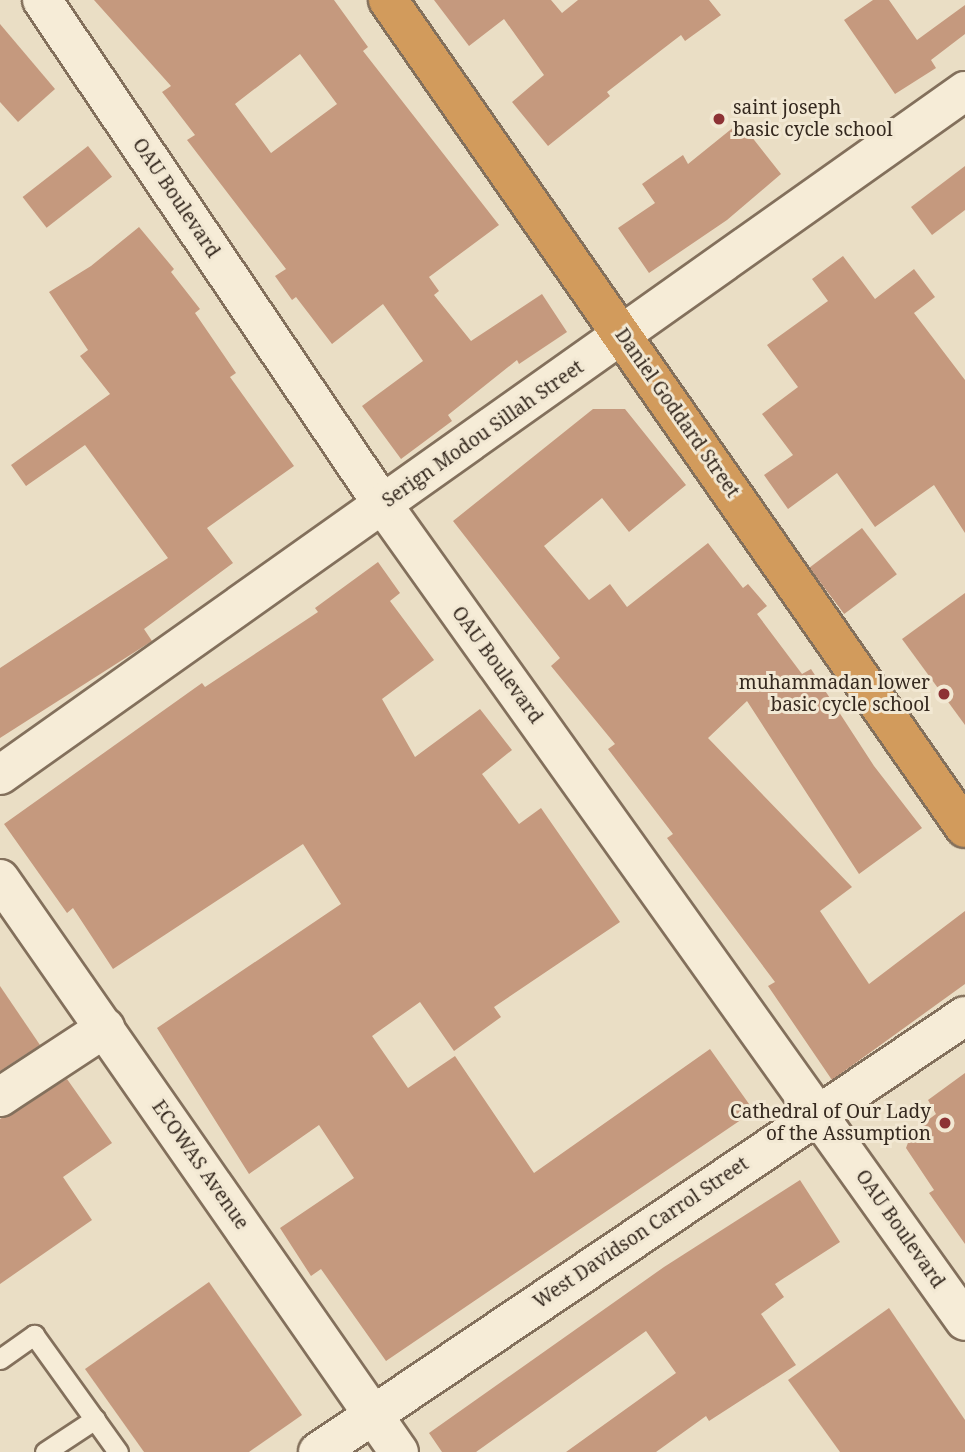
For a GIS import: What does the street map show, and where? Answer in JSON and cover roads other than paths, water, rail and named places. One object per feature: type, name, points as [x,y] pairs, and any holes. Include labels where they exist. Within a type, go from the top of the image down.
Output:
[{"type":"highway","name":"Daniel Goddard Street","points":[[388,0],[965,828]]},
{"type":"street","name":"OAU Boulevard","points":[[42,0],[383,505],[965,1321]]},
{"type":"street","name":"Serign Modou Sillah Street","points":[[0,775],[965,91]]},
{"type":"street","name":"ECOWAS Avenue","points":[[0,879],[399,1452]]},
{"type":"street","name":"West Davidson Carrol Street","points":[[318,1452],[372,1413],[965,1016]]},
{"type":"street","points":[[0,1097],[105,1028]]},
{"type":"lane","points":[[0,1359],[34,1335],[118,1452]]},
{"type":"lane","points":[[45,1452],[94,1419]]},
{"type":"place","name":"saint joseph basic cycle school","points":[[719,119]]},
{"type":"place","name":"muhammadan lower basic cycle school","points":[[944,694]]},
{"type":"place","name":"Cathedral of Our Lady of the Assumption","points":[[945,1123]]}]
